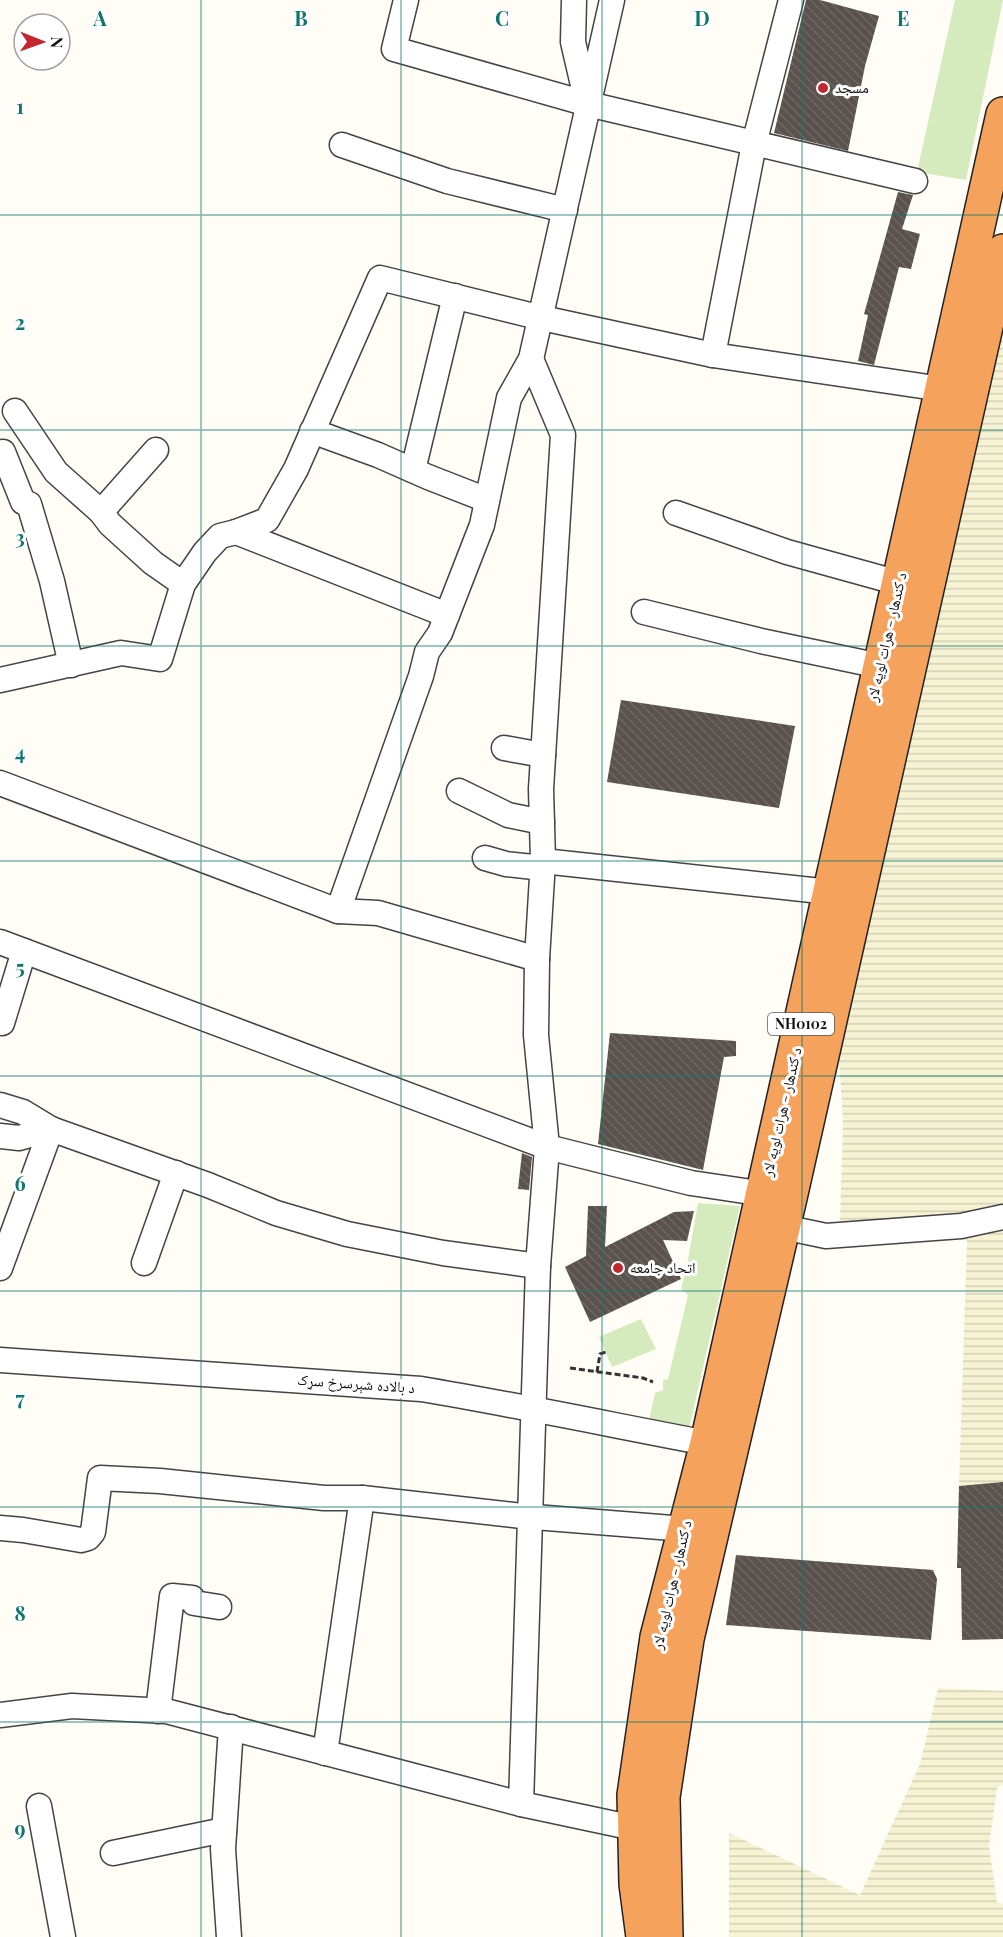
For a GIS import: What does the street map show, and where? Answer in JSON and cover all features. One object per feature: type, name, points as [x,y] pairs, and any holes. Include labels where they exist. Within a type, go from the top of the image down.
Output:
[{"type":"highway","name":"د کندهار - هرات لويه لار","points":[[643,1937],[636,1884],[634,1795],[657,1637],[707,1443],[779,1206],[830,892],[1003,114]]},
{"type":"highway","name":"د کندهار - هرات لويه لار","points":[[666,1937],[663,1797],[687,1639],[779,1206],[1003,251]]},
{"type":"street","points":[[406,0],[394,49],[588,104],[915,181]]},
{"type":"street","points":[[574,0],[573,42],[588,104]]},
{"type":"street","points":[[338,911],[421,676],[427,652],[440,633],[482,525],[510,398],[531,359],[542,318],[612,0]]},
{"type":"street","points":[[713,355],[754,144],[791,0]]},
{"type":"street","points":[[342,145],[447,181],[565,210]]},
{"type":"street","points":[[0,680],[121,653],[160,659],[183,584],[205,552],[220,536],[267,520],[296,469],[380,278],[542,318],[713,355],[942,389]]},
{"type":"street","points":[[413,470],[455,296]]},
{"type":"street","points":[[521,1804],[538,1266],[547,1147],[537,1044],[537,959],[543,865],[541,789],[562,435],[531,359]]},
{"type":"street","points":[[15,411],[56,472],[153,563],[183,584]]},
{"type":"street","points":[[312,431],[487,500]]},
{"type":"street","points":[[101,512],[156,450]]},
{"type":"street","points":[[3,452],[22,502],[29,504],[52,581],[72,664]]},
{"type":"street","points":[[676,513],[787,552],[899,583]]},
{"type":"street","points":[[236,532],[447,615]]},
{"type":"street","points":[[644,612],[761,641],[880,666]]},
{"type":"street","points":[[504,748],[543,755]]},
{"type":"street","points":[[0,783],[338,911],[378,913],[537,959]]},
{"type":"street","points":[[459,791],[508,815],[542,822]]},
{"type":"street","points":[[485,858],[506,864],[543,865],[830,892]]},
{"type":"street","points":[[0,942],[547,1147],[779,1206],[826,1236],[961,1226],[1003,1217]]},
{"type":"street","points":[[2,1023],[24,951]]},
{"type":"street","points":[[0,1105],[23,1112],[51,1129],[176,1173],[276,1213],[347,1234],[443,1253],[538,1266]]},
{"type":"street","points":[[0,1136],[19,1137],[51,1129]]},
{"type":"street","points":[[0,1268],[51,1129]]},
{"type":"street","points":[[144,1263],[176,1173]]},
{"type":"street","name":"د بالاده شېرسرخ سړک","points":[[0,1360],[421,1389],[707,1443]]},
{"type":"street","points":[[0,1528],[81,1540],[88,1538],[93,1532],[100,1478],[160,1481],[324,1498],[362,1498],[530,1516],[685,1529]]},
{"type":"street","points":[[325,1753],[362,1498]]},
{"type":"street","points":[[158,1711],[172,1596],[192,1598],[194,1603],[219,1607]]},
{"type":"street","points":[[0,1715],[72,1706],[158,1711],[231,1727],[521,1804],[634,1828]]},
{"type":"street","points":[[229,1937],[223,1849],[231,1727]]},
{"type":"street","points":[[39,1806],[63,1937]]},
{"type":"street","points":[[113,1852],[224,1830]]},
{"type":"path","points":[[597,1372],[600,1354],[606,1352]]},
{"type":"path","points":[[570,1368],[643,1378],[653,1382]]},
{"type":"shaded area","points":[[1003,318],[1003,1482],[959,1486],[967,1240],[840,1222],[843,1123],[838,1041]]},
{"type":"shaded area","points":[[938,1688],[1003,1691],[1003,1785],[997,1788],[989,1846],[997,1902],[1003,1904],[1003,1937],[729,1937],[729,1833],[860,1895],[920,1764]]},
{"type":"green space","points":[[955,0],[1003,0],[966,180],[917,172]]},
{"type":"green space","points":[[698,1203],[740,1206],[688,1433],[648,1425],[655,1393],[663,1390],[663,1380],[668,1379],[688,1295],[681,1289]]},
{"type":"green space","points":[[641,1319],[656,1349],[612,1367],[599,1337]]},
{"type":"building","name":"مسجد","points":[[806,0],[820,0],[879,16],[865,66],[848,151],[774,133]]},
{"type":"building","points":[[898,192],[913,195],[902,229],[920,234],[911,269],[899,267],[874,365],[858,361],[868,315],[864,314]]},
{"type":"building","points":[[621,700],[795,726],[779,808],[607,782]]},
{"type":"building","points":[[610,1033],[736,1041],[736,1056],[724,1057],[703,1170],[598,1144]]},
{"type":"building","points":[[522,1153],[532,1157],[529,1190],[518,1189]]},
{"type":"building","points":[[588,1206],[607,1206],[605,1247],[674,1212],[694,1211],[687,1241],[663,1240],[681,1279],[590,1322],[565,1267],[586,1256]]},
{"type":"building","points":[[1003,1482],[1003,1639],[962,1640],[961,1568],[957,1568],[959,1486]]},
{"type":"building","points":[[736,1555],[933,1570],[937,1579],[931,1640],[726,1625]]},
{"type":"place","name":"مسجد","points":[[823,88]]},
{"type":"place","name":"اتحاد جامعه","points":[[618,1268]]}]
